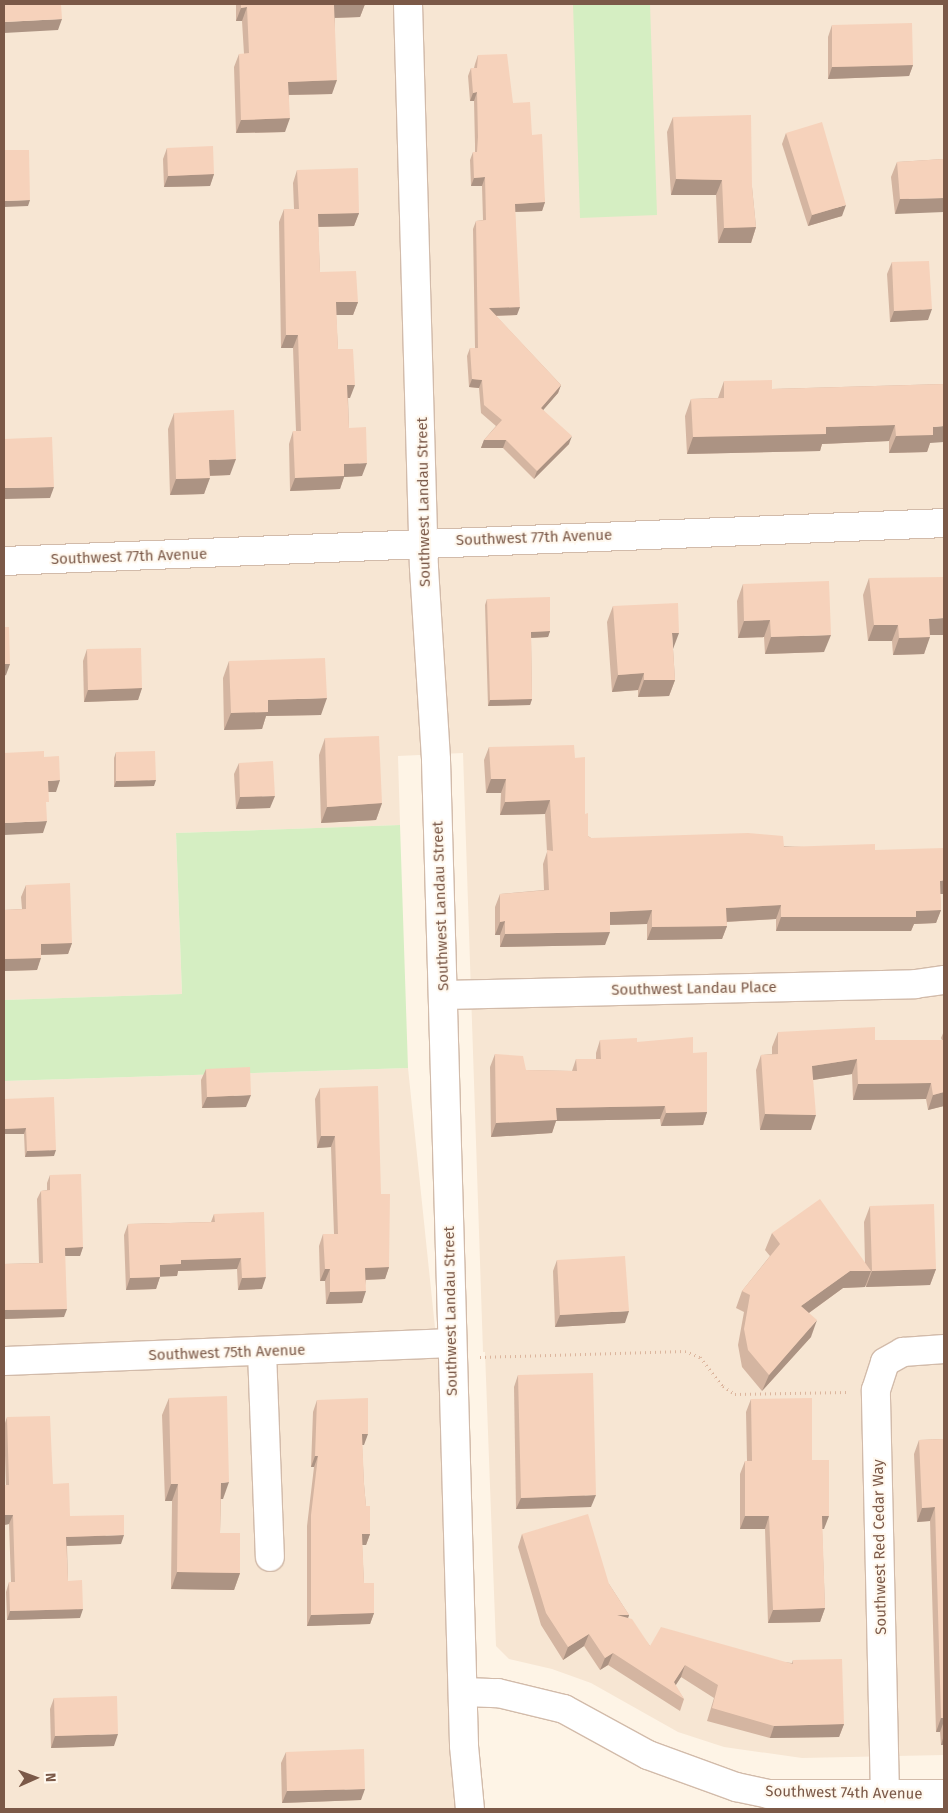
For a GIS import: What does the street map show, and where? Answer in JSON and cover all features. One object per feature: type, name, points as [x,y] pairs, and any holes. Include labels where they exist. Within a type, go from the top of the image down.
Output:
[{"type":"street","name":"Southwest Landau Street","points":[[408,4],[424,542],[435,720],[444,994],[451,1350],[464,1692],[464,1746],[470,1809]]},
{"type":"street","name":"Southwest 77th Avenue","points":[[4,561],[325,550],[424,542],[944,523]]},
{"type":"street","name":"Southwest Landau Place","points":[[444,994],[916,984],[944,980]]},
{"type":"street","name":"Southwest Red Cedar Way","points":[[885,1795],[876,1390],[885,1362],[903,1352],[944,1349]]},
{"type":"street","name":"Southwest 75th Avenue","points":[[4,1361],[262,1352],[451,1350]]},
{"type":"street","points":[[262,1352],[270,1557]]},
{"type":"street","name":"Southwest 74th Avenue","points":[[464,1692],[498,1693],[564,1709],[648,1755],[736,1787],[768,1794],[944,1794]]},
{"type":"path","points":[[451,1350],[685,1351],[700,1357],[723,1386],[735,1394],[828,1394]]},
{"type":"shaded area","points":[[4,4],[944,4],[944,1755],[802,1758],[724,1747],[678,1732],[591,1683],[552,1669],[509,1659],[496,1646],[485,1352],[483,1352],[463,753],[398,756],[400,825],[176,833],[182,994],[4,1000]]},
{"type":"shaded area","points":[[408,1068],[485,1809],[4,1809],[4,1081]]},
{"type":"green space","points":[[573,4],[650,4],[657,215],[580,218]]},
{"type":"green space","points":[[400,825],[408,1068],[4,1081],[4,1000],[182,994],[176,833]]},
{"type":"building","points":[[4,4],[61,4],[62,19],[4,22]]},
{"type":"building","points":[[241,4],[363,4],[334,5],[337,80],[288,82],[290,118],[241,120],[239,54],[249,53],[247,7],[241,8]]},
{"type":"building","points":[[912,23],[913,65],[832,67],[832,25]]},
{"type":"building","points":[[507,54],[513,103],[530,102],[532,135],[542,134],[545,202],[515,204],[520,307],[489,308],[561,385],[541,408],[572,436],[537,471],[506,440],[484,440],[502,420],[484,405],[482,380],[472,379],[470,348],[478,348],[476,221],[486,220],[485,177],[474,178],[473,152],[477,152],[478,137],[477,92],[473,93],[471,68],[477,68],[478,55]]},
{"type":"building","points":[[751,115],[752,187],[756,227],[724,228],[722,180],[676,179],[673,117]]},
{"type":"building","points":[[822,122],[846,205],[812,215],[786,133]]},
{"type":"building","points":[[213,146],[214,174],[168,176],[167,148]]},
{"type":"building","points":[[4,150],[29,150],[30,200],[4,201]]},
{"type":"building","points":[[944,159],[944,198],[900,199],[897,162]]},
{"type":"building","points":[[358,168],[359,213],[318,214],[320,272],[356,271],[358,302],[336,302],[338,349],[353,349],[355,385],[347,385],[349,428],[366,427],[367,463],[344,464],[344,476],[295,478],[293,431],[301,431],[298,335],[286,335],[284,209],[299,209],[297,170]]},
{"type":"building","points":[[929,261],[932,309],[894,311],[892,262]]},
{"type":"building","points":[[772,380],[772,389],[944,384],[944,426],[933,427],[933,435],[896,436],[895,425],[826,427],[826,434],[693,437],[691,399],[724,398],[724,381]]},
{"type":"building","points":[[234,410],[236,459],[209,460],[210,478],[176,479],[174,413]]},
{"type":"building","points":[[52,437],[54,487],[4,488],[4,439]]},
{"type":"building","points":[[944,577],[944,618],[929,619],[930,637],[899,638],[898,625],[874,625],[869,578]]},
{"type":"building","points":[[829,581],[831,635],[771,637],[770,620],[744,621],[743,584]]},
{"type":"building","points":[[550,597],[550,631],[531,632],[532,699],[490,700],[487,599]]},
{"type":"building","points":[[678,603],[679,633],[672,633],[675,680],[644,680],[644,673],[618,675],[613,606]]},
{"type":"building","points":[[4,627],[9,627],[10,664],[4,664]]},
{"type":"building","points":[[141,648],[142,688],[88,690],[87,649]]},
{"type":"building","points":[[325,658],[327,698],[268,700],[268,712],[231,713],[229,661]]},
{"type":"building","points":[[379,736],[382,803],[327,807],[325,738]]},
{"type":"building","points":[[574,745],[575,758],[585,757],[585,814],[588,813],[588,836],[591,838],[748,833],[783,836],[784,847],[875,844],[875,850],[944,848],[944,880],[940,881],[941,910],[916,911],[916,917],[781,917],[781,905],[726,908],[727,926],[652,927],[652,910],[610,912],[610,932],[505,934],[505,921],[500,922],[500,894],[549,890],[547,850],[553,851],[550,800],[505,802],[506,779],[491,779],[489,747]]},
{"type":"building","points":[[44,751],[44,757],[59,756],[60,780],[48,781],[49,802],[46,802],[47,821],[4,823],[4,753]]},
{"type":"building","points":[[155,751],[156,780],[116,781],[116,752]]},
{"type":"building","points":[[273,761],[275,796],[240,797],[239,763]]},
{"type":"building","points":[[70,883],[72,943],[41,944],[41,958],[4,959],[4,910],[26,909],[26,885]]},
{"type":"building","points":[[875,1027],[875,1040],[944,1040],[944,1092],[933,1095],[931,1083],[858,1084],[857,1059],[812,1066],[816,1115],[765,1114],[761,1055],[778,1054],[778,1032]]},
{"type":"building","points":[[693,1037],[693,1053],[707,1052],[707,1112],[666,1113],[665,1106],[556,1108],[557,1120],[496,1123],[495,1054],[523,1056],[526,1070],[577,1071],[576,1059],[601,1059],[600,1040],[637,1038],[637,1042]]},
{"type":"building","points":[[250,1067],[251,1095],[207,1097],[206,1069]]},
{"type":"building","points":[[378,1086],[381,1194],[390,1194],[389,1267],[365,1268],[366,1291],[330,1292],[330,1269],[325,1269],[323,1234],[338,1234],[335,1136],[321,1136],[320,1088]]},
{"type":"building","points":[[54,1097],[56,1150],[27,1151],[26,1128],[4,1129],[4,1099]]},
{"type":"building","points":[[81,1174],[83,1247],[65,1248],[67,1309],[4,1310],[4,1264],[43,1263],[41,1191],[50,1190],[50,1175]]},
{"type":"building","points":[[820,1199],[871,1271],[850,1271],[801,1306],[817,1320],[769,1375],[748,1350],[744,1329],[750,1295],[742,1291],[780,1244],[772,1233]]},
{"type":"building","points":[[934,1204],[936,1269],[872,1271],[870,1206]]},
{"type":"building","points":[[264,1212],[266,1277],[242,1278],[241,1258],[181,1260],[181,1264],[160,1265],[160,1277],[130,1278],[128,1224],[215,1222],[214,1214]]},
{"type":"building","points":[[625,1256],[629,1311],[560,1315],[557,1260]]},
{"type":"building","points":[[593,1373],[596,1495],[521,1498],[518,1375]]},
{"type":"building","points":[[227,1396],[229,1482],[221,1483],[220,1533],[240,1533],[240,1573],[177,1572],[178,1484],[171,1484],[169,1398]]},
{"type":"building","points":[[368,1398],[368,1434],[362,1434],[366,1506],[370,1506],[370,1534],[362,1534],[364,1583],[374,1583],[374,1613],[311,1615],[311,1515],[318,1456],[315,1456],[317,1400]]},
{"type":"building","points":[[812,1398],[812,1460],[829,1460],[829,1516],[822,1516],[825,1608],[773,1610],[769,1516],[745,1516],[745,1461],[752,1461],[751,1399]]},
{"type":"building","points":[[50,1416],[53,1484],[69,1483],[70,1516],[124,1515],[124,1535],[66,1537],[68,1581],[82,1580],[83,1609],[10,1611],[9,1582],[15,1582],[13,1515],[4,1515],[4,1485],[9,1485],[7,1417]]},
{"type":"building","points":[[944,1439],[944,1718],[941,1718],[935,1507],[922,1508],[919,1440]]},
{"type":"building","points":[[588,1514],[609,1584],[629,1615],[617,1615],[632,1619],[650,1646],[661,1627],[793,1664],[793,1660],[842,1659],[844,1724],[774,1726],[712,1708],[718,1685],[685,1665],[674,1682],[684,1699],[613,1653],[605,1658],[589,1634],[568,1647],[546,1613],[522,1534]]},
{"type":"building","points":[[117,1696],[118,1734],[55,1736],[54,1698]]},
{"type":"building","points":[[364,1749],[365,1789],[287,1791],[286,1752]]}]
